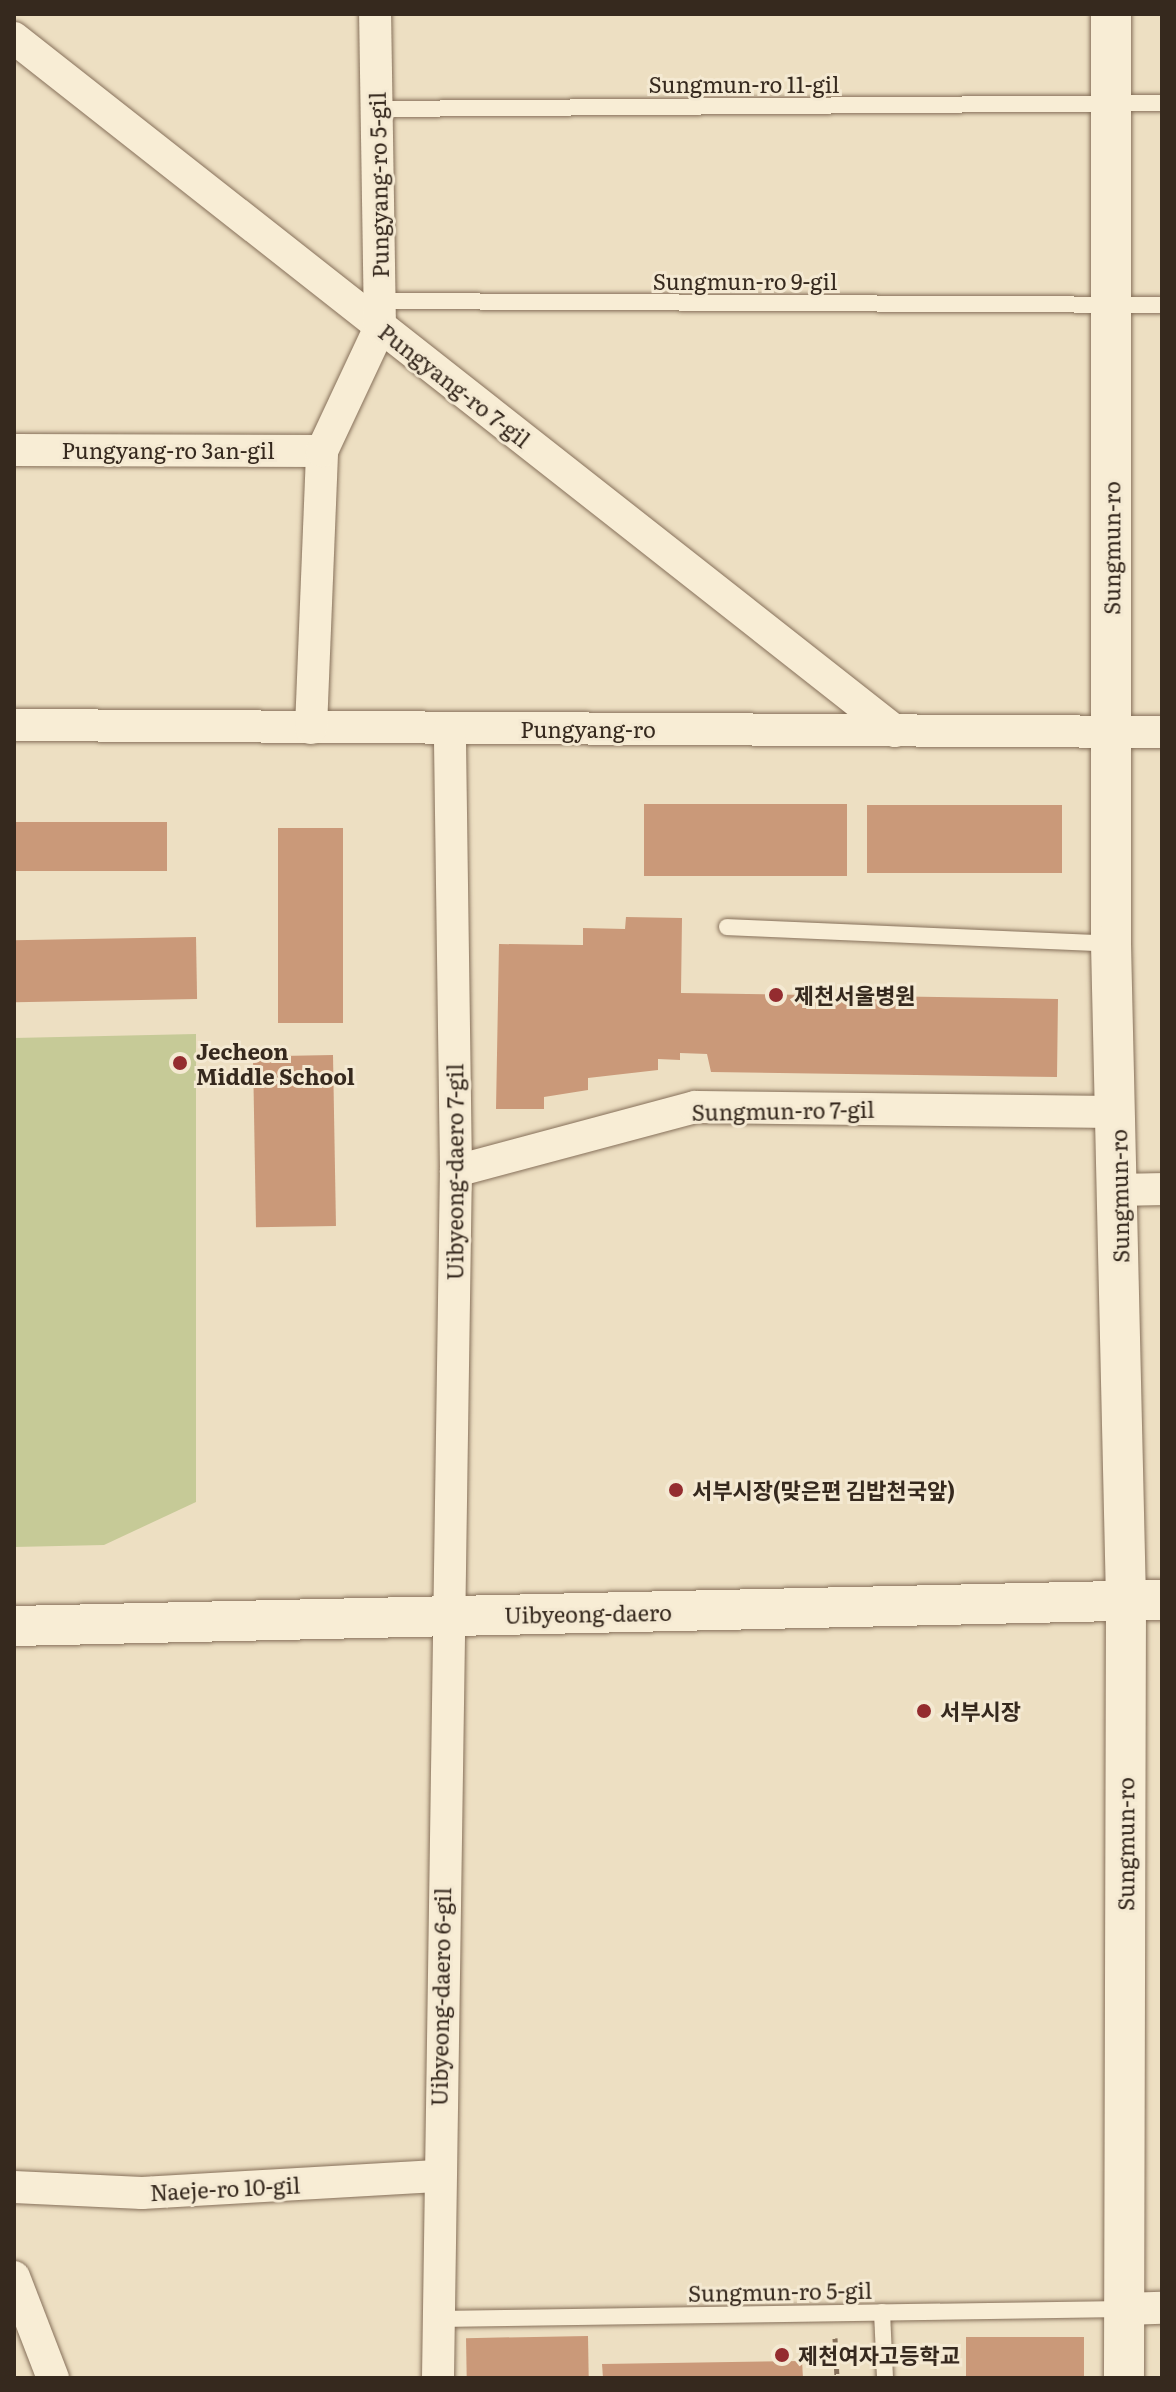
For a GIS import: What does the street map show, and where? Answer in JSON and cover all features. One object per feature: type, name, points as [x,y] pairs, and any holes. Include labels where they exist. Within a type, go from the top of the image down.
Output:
[{"type":"street","name":"Pungyang-ro 5-gil","points":[[311,728],[322,451],[380,314],[375,14]]},
{"type":"street","name":"Sungmun-ro","points":[[1111,14],[1111,944],[1119,1190],[1144,1600],[1143,2308],[1124,2378]]},
{"type":"street","name":"Pungyang-ro 7-gil","points":[[14,38],[380,314],[895,731]]},
{"type":"street","name":"Pungyang-ro 3an-gil","points":[[14,450],[322,451]]},
{"type":"street","name":"Pungyang-ro","points":[[14,725],[1162,732]]},
{"type":"street","name":"Uibyeong-daero 7-gil","points":[[448,1616],[456,1171],[450,728]]},
{"type":"street","name":"Sungmun-ro 7-gil","points":[[456,1171],[695,1107],[1117,1112]]},
{"type":"street","points":[[1119,1190],[1162,1189]]},
{"type":"street","name":"Uibyeong-daero","points":[[14,1626],[1144,1600]]},
{"type":"street","name":"Uibyeong-daero 6-gil","points":[[438,2378],[437,2176],[448,1616]]},
{"type":"street","name":"Naeje-ro 10-gil","points":[[14,2187],[142,2193],[437,2176]]},
{"type":"street","points":[[14,2277],[53,2378]]},
{"type":"lane","name":"Sungmun-ro 11-gil","points":[[377,109],[1162,103]]},
{"type":"lane","name":"Sungmun-ro 9-gil","points":[[380,314],[1162,305]]},
{"type":"lane","points":[[727,927],[1111,944]]},
{"type":"lane","name":"Sungmun-ro 5-gil","points":[[438,2319],[1143,2308]]},
{"type":"lane","points":[[882,2312],[885,2378]]},
{"type":"path","points":[[834,2313],[837,2378]]},
{"type":"green space","points":[[196,1034],[196,1502],[104,1545],[14,1547],[14,1038]]},
{"type":"building","points":[[644,804],[847,804],[847,876],[644,876]]},
{"type":"building","points":[[867,805],[1062,805],[1062,873],[867,873]]},
{"type":"building","points":[[14,822],[167,822],[167,871],[14,871]]},
{"type":"building","points":[[278,828],[343,828],[343,1023],[278,1023]]},
{"type":"building","points":[[626,917],[682,918],[681,993],[1058,999],[1057,1077],[711,1072],[707,1054],[680,1053],[680,1060],[658,1059],[658,1070],[588,1078],[588,1090],[544,1097],[544,1109],[496,1109],[499,944],[583,945],[583,928],[625,929]]},
{"type":"building","points":[[196,937],[197,999],[15,1002],[14,940]]},
{"type":"building","points":[[333,1055],[336,1226],[256,1227],[253,1056]]},
{"type":"building","points":[[588,2336],[589,2378],[467,2378],[466,2338]]},
{"type":"building","points":[[966,2337],[1084,2337],[1084,2378],[966,2378]]},
{"type":"building","points":[[802,2361],[803,2378],[603,2378],[602,2364]]},
{"type":"place","name":"제천서울병원","points":[[776,995]]},
{"type":"place","name":"Jecheon Middle School","points":[[180,1063]]},
{"type":"place","name":"서부시장(맞은편 김밥천국앞)","points":[[676,1490]]},
{"type":"place","name":"서부시장","points":[[924,1711]]},
{"type":"place","name":"제천여자고등학교","points":[[782,2355]]}]
